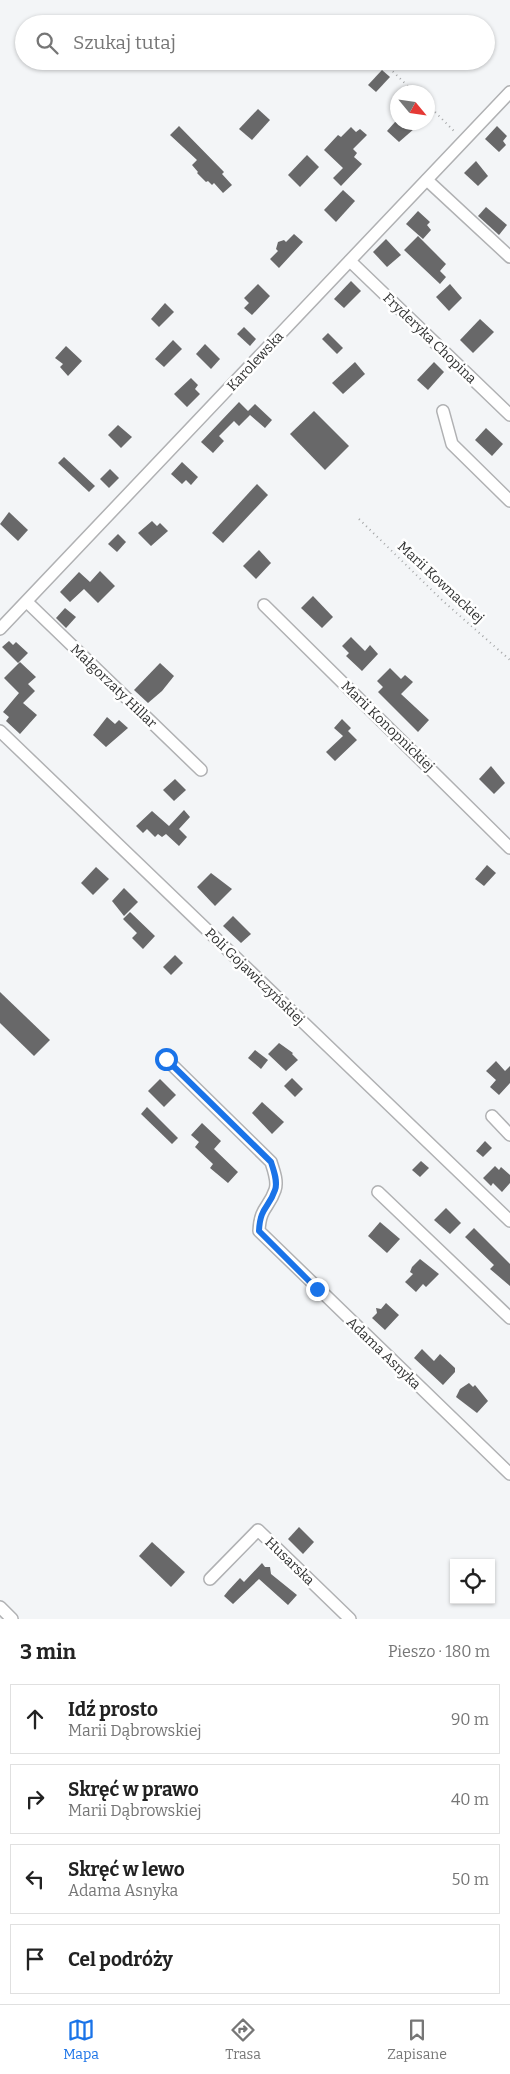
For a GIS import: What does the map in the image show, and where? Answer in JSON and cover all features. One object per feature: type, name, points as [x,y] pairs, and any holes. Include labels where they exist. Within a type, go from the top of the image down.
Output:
[{"type":"street","name":"Karolewska","points":[[0,629],[510,92]]},
{"type":"street","points":[[427,180],[510,257]]},
{"type":"street","name":"Fryderyka Chopina","points":[[350,261],[510,415]]},
{"type":"street","points":[[443,411],[452,444],[510,501]]},
{"type":"street","name":"Małgorzaty Hillar","points":[[27,602],[201,770]]},
{"type":"street","name":"Marii Konopnickiej","points":[[264,606],[510,848]]},
{"type":"street","name":"Poli Gojawiczyńskiej","points":[[0,731],[510,1221]]},
{"type":"street","name":"Adama Asnyka","points":[[166,1059],[271,1162],[276,1177],[276,1190],[259,1218],[259,1231],[510,1474]]},
{"type":"street","points":[[492,1116],[510,1135]]},
{"type":"street","points":[[378,1192],[510,1318]]},
{"type":"street","name":"Husarska","points":[[210,1579],[258,1530],[350,1619]]},
{"type":"street","points":[[0,1607],[12,1619]]},
{"type":"path","points":[[391,70],[407,85]]},
{"type":"path","points":[[435,112],[464,140]]},
{"type":"path","name":"Marii Kownackiej","points":[[359,519],[443,600],[510,660]]},
{"type":"building","points":[[382,70],[390,77],[376,92],[368,85]]},
{"type":"building","points":[[258,109],[270,120],[252,140],[239,129]]},
{"type":"building","points":[[179,126],[224,172],[222,174],[232,185],[223,193],[214,183],[212,185],[208,181],[206,182],[197,173],[192,165],[197,160],[170,135]]},
{"type":"building","points":[[497,126],[507,136],[503,141],[506,145],[499,152],[485,139]]},
{"type":"building","points":[[351,127],[356,132],[360,129],[367,135],[353,149],[357,153],[354,157],[362,164],[341,186],[333,178],[343,168],[324,150],[338,135],[341,137]]},
{"type":"building","points":[[390,128],[390,130],[413,130],[399,142],[387,131]]},
{"type":"building","points":[[307,155],[319,167],[300,187],[288,175]]},
{"type":"building","points":[[476,161],[488,176],[478,186],[464,173]]},
{"type":"building","points":[[343,190],[355,201],[336,222],[324,210]]},
{"type":"building","points":[[486,207],[507,225],[499,235],[478,216]]},
{"type":"building","points":[[418,211],[430,222],[427,225],[431,230],[423,239],[406,224]]},
{"type":"building","points":[[294,234],[303,242],[279,268],[270,259],[278,251],[276,249],[278,242],[284,240],[286,242]]},
{"type":"building","points":[[418,236],[446,264],[440,271],[446,277],[440,284],[404,250]]},
{"type":"building","points":[[386,239],[401,255],[387,267],[373,252]]},
{"type":"building","points":[[351,281],[361,291],[344,308],[334,299]]},
{"type":"building","points":[[258,284],[270,296],[252,315],[244,308],[249,303],[244,298]]},
{"type":"building","points":[[450,284],[462,298],[449,311],[436,297]]},
{"type":"building","points":[[165,303],[174,312],[159,327],[151,319]]},
{"type":"building","points":[[480,319],[494,332],[473,353],[460,340]]},
{"type":"building","points":[[244,327],[256,339],[250,346],[237,334]]},
{"type":"building","points":[[328,333],[343,348],[337,354],[322,339]]},
{"type":"building","points":[[173,340],[182,349],[164,367],[155,359]]},
{"type":"building","points":[[205,344],[220,359],[211,369],[196,354]]},
{"type":"building","points":[[66,346],[82,361],[68,376],[60,367],[63,364],[55,358]]},
{"type":"building","points":[[355,362],[365,374],[343,394],[332,383]]},
{"type":"building","points":[[434,362],[444,372],[428,390],[417,380]]},
{"type":"building","points":[[191,378],[198,385],[195,389],[200,394],[187,407],[174,394]]},
{"type":"building","points":[[239,402],[248,411],[255,404],[272,420],[265,428],[250,415],[239,426],[234,421],[219,436],[224,441],[213,453],[201,442]]},
{"type":"building","points":[[314,411],[349,446],[325,470],[290,434]]},
{"type":"building","points":[[118,425],[132,437],[121,448],[108,435]]},
{"type":"building","points":[[486,428],[503,444],[492,456],[475,440]]},
{"type":"building","points":[[64,457],[95,486],[89,492],[58,463]]},
{"type":"building","points":[[182,462],[198,477],[191,485],[186,480],[182,484],[171,474]]},
{"type":"building","points":[[110,469],[119,478],[109,488],[100,479]]},
{"type":"building","points":[[257,484],[268,495],[223,543],[212,533]]},
{"type":"building","points":[[9,512],[28,530],[18,541],[0,524]]},
{"type":"building","points":[[152,521],[157,526],[160,523],[168,531],[151,546],[138,533]]},
{"type":"building","points":[[118,534],[126,542],[117,552],[108,544]]},
{"type":"building","points":[[259,550],[271,563],[256,579],[243,566]]},
{"type":"building","points":[[100,571],[115,586],[98,603],[84,589],[70,602],[60,592],[79,572],[90,582]]},
{"type":"building","points":[[313,596],[333,617],[322,628],[301,608]]},
{"type":"building","points":[[65,608],[76,617],[66,628],[56,618]]},
{"type":"building","points":[[351,637],[365,651],[370,645],[378,654],[362,671],[346,656],[349,653],[342,646]]},
{"type":"building","points":[[9,641],[13,645],[16,642],[28,653],[18,663],[2,647]]},
{"type":"building","points":[[20,662],[36,677],[28,684],[35,691],[23,703],[37,715],[20,734],[6,721],[9,717],[3,712],[19,693],[4,678]]},
{"type":"building","points":[[160,663],[174,676],[162,691],[148,703],[134,690]]},
{"type":"building","points":[[390,668],[401,679],[405,675],[413,682],[401,694],[429,720],[418,732],[378,692],[383,687],[377,681]]},
{"type":"building","points":[[107,717],[115,724],[119,720],[128,728],[106,747],[93,735]]},
{"type":"building","points":[[342,719],[351,728],[348,731],[357,740],[335,761],[326,752],[343,736],[334,728]]},
{"type":"building","points":[[491,766],[505,783],[494,794],[479,779]]},
{"type":"building","points":[[175,779],[186,790],[174,801],[163,790]]},
{"type":"building","points":[[184,810],[190,817],[179,829],[187,837],[179,846],[166,834],[162,837],[158,834],[155,837],[147,829],[143,833],[136,826],[152,811],[169,826]]},
{"type":"building","points":[[487,865],[496,873],[484,886],[475,879]]},
{"type":"building","points":[[96,867],[109,879],[93,895],[81,883]]},
{"type":"building","points":[[211,873],[232,889],[215,906],[197,887]]},
{"type":"building","points":[[124,888],[138,902],[124,916],[112,901]]},
{"type":"building","points":[[130,912],[155,936],[143,949],[132,938],[137,933],[123,919]]},
{"type":"building","points":[[233,916],[251,934],[241,943],[223,926]]},
{"type":"building","points":[[175,955],[183,963],[171,975],[163,967]]},
{"type":"building","points":[[0,992],[50,1040],[34,1056],[0,1023]]},
{"type":"building","points":[[279,1043],[293,1053],[298,1060],[286,1071],[268,1054]]},
{"type":"building","points":[[255,1050],[268,1060],[261,1069],[248,1058]]},
{"type":"building","points":[[496,1061],[505,1071],[510,1066],[510,1083],[499,1095],[490,1087],[496,1080],[486,1071]]},
{"type":"building","points":[[292,1078],[303,1089],[295,1097],[284,1086]]},
{"type":"building","points":[[160,1079],[176,1095],[164,1107],[148,1091]]},
{"type":"building","points":[[262,1102],[284,1122],[272,1134],[252,1113]]},
{"type":"building","points":[[147,1107],[178,1138],[172,1144],[141,1114]]},
{"type":"building","points":[[202,1123],[221,1141],[214,1149],[238,1172],[228,1183],[210,1168],[213,1164],[195,1147],[199,1142],[191,1135]]},
{"type":"building","points":[[485,1141],[492,1148],[483,1157],[476,1151]]},
{"type":"building","points":[[421,1161],[429,1168],[420,1177],[412,1170]]},
{"type":"building","points":[[495,1166],[499,1170],[501,1167],[510,1175],[510,1183],[502,1192],[493,1183],[491,1186],[483,1178]]},
{"type":"building","points":[[446,1208],[461,1223],[450,1234],[434,1220]]},
{"type":"building","points":[[380,1222],[400,1239],[387,1253],[368,1236]]},
{"type":"building","points":[[474,1228],[510,1264],[510,1286],[490,1269],[494,1265],[465,1237]]},
{"type":"building","points":[[420,1259],[439,1274],[426,1287],[423,1284],[416,1292],[405,1282],[413,1274],[410,1272],[412,1267]]},
{"type":"building","points":[[386,1303],[399,1315],[385,1330],[372,1318],[377,1313],[376,1308],[381,1309]]},
{"type":"building","points":[[422,1349],[434,1361],[440,1354],[455,1368],[455,1372],[443,1385],[414,1358]]},
{"type":"building","points":[[469,1383],[473,1387],[475,1385],[488,1401],[477,1413],[456,1397],[460,1389]]},
{"type":"building","points":[[299,1527],[314,1542],[303,1554],[288,1539]]},
{"type":"building","points":[[152,1542],[185,1572],[171,1587],[139,1556]]},
{"type":"building","points":[[262,1563],[265,1567],[270,1567],[271,1574],[297,1595],[288,1605],[259,1579],[233,1604],[224,1596],[240,1578],[244,1582]]},
{"type":"route","points":[[166,1059],[271,1162],[276,1177],[276,1190],[259,1218],[259,1231],[317,1289]]}]
